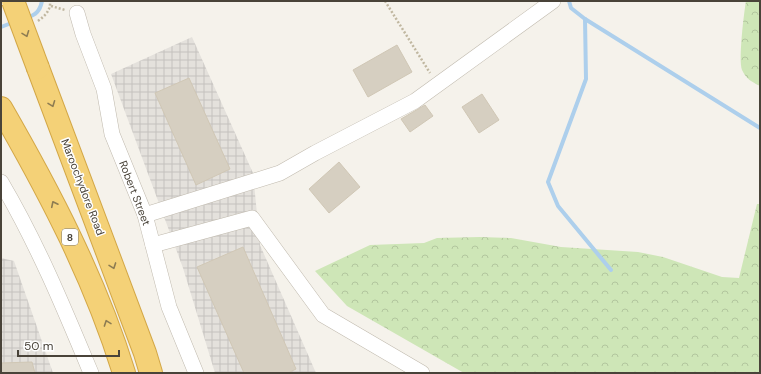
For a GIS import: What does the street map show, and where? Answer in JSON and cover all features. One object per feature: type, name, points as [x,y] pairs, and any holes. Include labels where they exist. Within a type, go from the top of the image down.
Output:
[{"type":"highway","name":"Maroochydore Road","points":[[13,1],[99,229],[151,373]]},
{"type":"highway","name":"8","points":[[1,108],[48,193],[75,247],[101,307],[124,373]]},
{"type":"street","points":[[145,216],[280,173],[415,101],[553,1]]},
{"type":"street","name":"Robert Street","points":[[77,13],[83,34],[104,89],[112,134],[145,216],[169,307],[196,373]]},
{"type":"street","points":[[1,182],[45,265],[91,373]]},
{"type":"street","points":[[153,245],[252,218],[323,315],[422,373]]},
{"type":"path","points":[[50,1],[50,6]]},
{"type":"path","points":[[385,1],[438,85]]},
{"type":"shaded area","points":[[192,37],[253,173],[260,245],[316,373],[215,373],[183,268],[111,74]]},
{"type":"shaded area","points":[[1,258],[14,261],[53,373],[1,373]]},
{"type":"green space","points":[[746,1],[760,1],[760,86],[747,78],[741,65],[742,36]]},
{"type":"green space","points":[[757,204],[760,204],[760,373],[464,373],[347,306],[315,271],[370,245],[424,243],[437,238],[480,237],[511,238],[561,247],[638,252],[663,257],[722,277],[739,278]]},
{"type":"building","points":[[397,45],[412,72],[368,97],[353,70]]},
{"type":"building","points":[[189,78],[230,169],[196,185],[155,93]]},
{"type":"building","points":[[482,94],[499,120],[479,133],[462,107]]},
{"type":"building","points":[[425,105],[433,116],[410,132],[401,119]]},
{"type":"building","points":[[339,162],[360,187],[329,213],[309,189]]},
{"type":"building","points":[[243,247],[296,369],[288,373],[244,373],[197,267]]},
{"type":"building","points":[[32,362],[35,373],[1,373],[1,363]]},
{"type":"waterway","points":[[26,18],[37,12],[42,1]]},
{"type":"waterway","points":[[569,1],[571,8],[585,19],[760,128]]},
{"type":"waterway","points":[[585,19],[586,79],[548,182],[558,206],[611,270]]},
{"type":"waterway","points":[[1,27],[14,22]]}]
